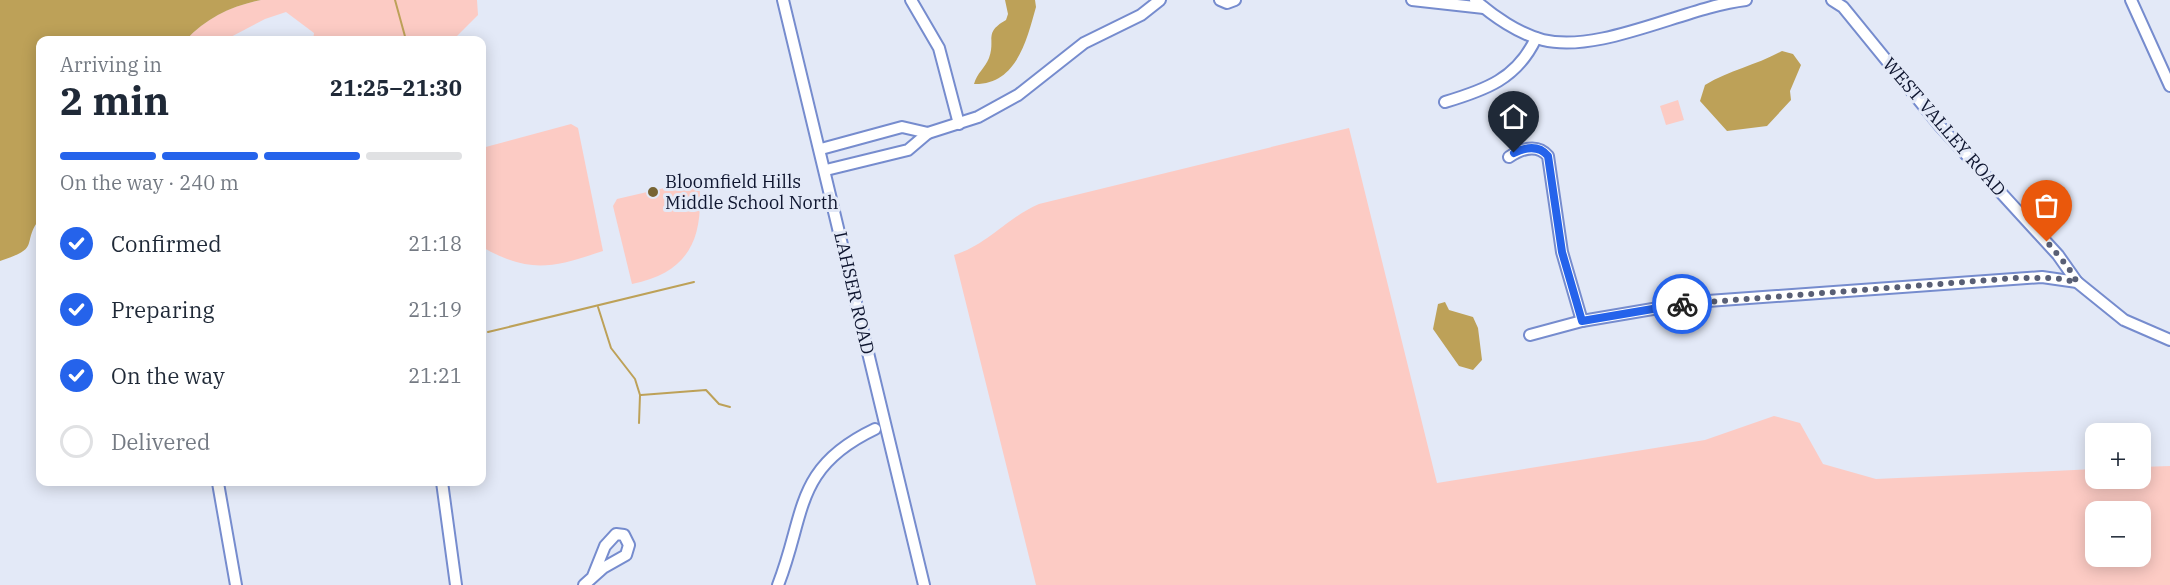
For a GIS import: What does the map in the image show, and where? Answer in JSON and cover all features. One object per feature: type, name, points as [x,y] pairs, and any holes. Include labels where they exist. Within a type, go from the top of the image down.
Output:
[{"type":"street","name":"LAHSER ROAD","points":[[783,0],[826,170],[880,413],[924,585]]},
{"type":"street","points":[[911,0],[942,57],[959,124]]},
{"type":"street","points":[[826,170],[908,150],[928,133],[959,124],[1010,100],[1071,51],[1141,15],[1160,0]]},
{"type":"street","points":[[1220,0],[1227,3],[1235,0]]},
{"type":"street","points":[[1412,0],[1484,8]]},
{"type":"street","points":[[1475,0],[1484,8],[1536,38],[1563,41],[1606,36],[1706,7],[1746,0]]},
{"type":"street","points":[[2131,0],[2170,86]]},
{"type":"street","name":"WEST VALLEY ROAD","points":[[1835,1],[1940,126],[2058,255],[2077,282]]},
{"type":"street","points":[[1444,102],[1479,92],[1499,82],[1518,64],[1536,38]]},
{"type":"street","points":[[821,149],[902,127],[928,133]]},
{"type":"street","points":[[1509,157],[1521,149],[1531,148],[1542,151],[1548,156],[1562,252],[1582,321]]},
{"type":"street","points":[[1530,335],[1582,321],[1694,302],[2042,277],[2077,282],[2124,320],[2170,340]]},
{"type":"street","points":[[778,585],[797,517],[810,484],[832,458],[875,429]]},
{"type":"street","points":[[219,486],[236,585]]},
{"type":"street","points":[[443,486],[456,585]]},
{"type":"street","points":[[584,585],[593,576]]},
{"type":"shaded area","points":[[0,0],[261,0],[220,14],[190,36],[36,36],[36,224],[26,248],[0,261]]},
{"type":"shaded area","points":[[261,0],[477,0],[478,15],[457,36],[314,36],[314,33],[286,12],[265,19],[233,36],[190,36],[211,19],[239,6]]},
{"type":"shaded area","points":[[1005,0],[1035,0],[1036,7],[1029,33],[1018,58],[1010,69],[1001,77],[989,82],[974,84],[989,58],[992,33],[1006,20],[1008,14]]},
{"type":"shaded area","points":[[1782,51],[1793,54],[1801,65],[1790,91],[1791,100],[1767,126],[1727,131],[1700,101],[1705,85]]},
{"type":"shaded area","points":[[1678,100],[1684,120],[1666,125],[1660,106]]},
{"type":"shaded area","points":[[571,124],[578,128],[603,251],[541,266],[514,261],[486,249],[486,147]]},
{"type":"shaded area","points":[[1349,128],[1437,483],[1705,440],[1774,416],[1800,423],[1823,464],[1876,479],[2085,469],[2085,489],[2151,489],[2151,467],[2170,466],[2170,585],[1036,585],[954,255],[976,245],[1039,204]]},
{"type":"shaded area","points":[[699,180],[699,218],[690,248],[681,260],[668,270],[632,284],[613,206],[617,199]]},
{"type":"shaded area","points":[[1445,302],[1449,310],[1473,317],[1478,328],[1482,360],[1473,370],[1459,366],[1433,329],[1438,304]]},
{"type":"waterway","points":[[395,0],[405,36]]},
{"type":"waterway","points":[[488,332],[694,282]]},
{"type":"waterway","points":[[598,307],[611,348],[635,379],[640,395],[639,423]]},
{"type":"waterway","points":[[641,395],[706,390],[719,404],[730,407]]},
{"type":"way so far","points":[[1682,304],[2016,278],[2042,277],[2077,282],[2047,242]]},
{"type":"place","name":"Bloomfield Hills Middle School North","points":[[653,192]]},
{"type":"route","points":[[1514,153],[1521,149],[1531,148],[1545,152],[1548,156],[1562,252],[1582,321],[1682,304]]}]
